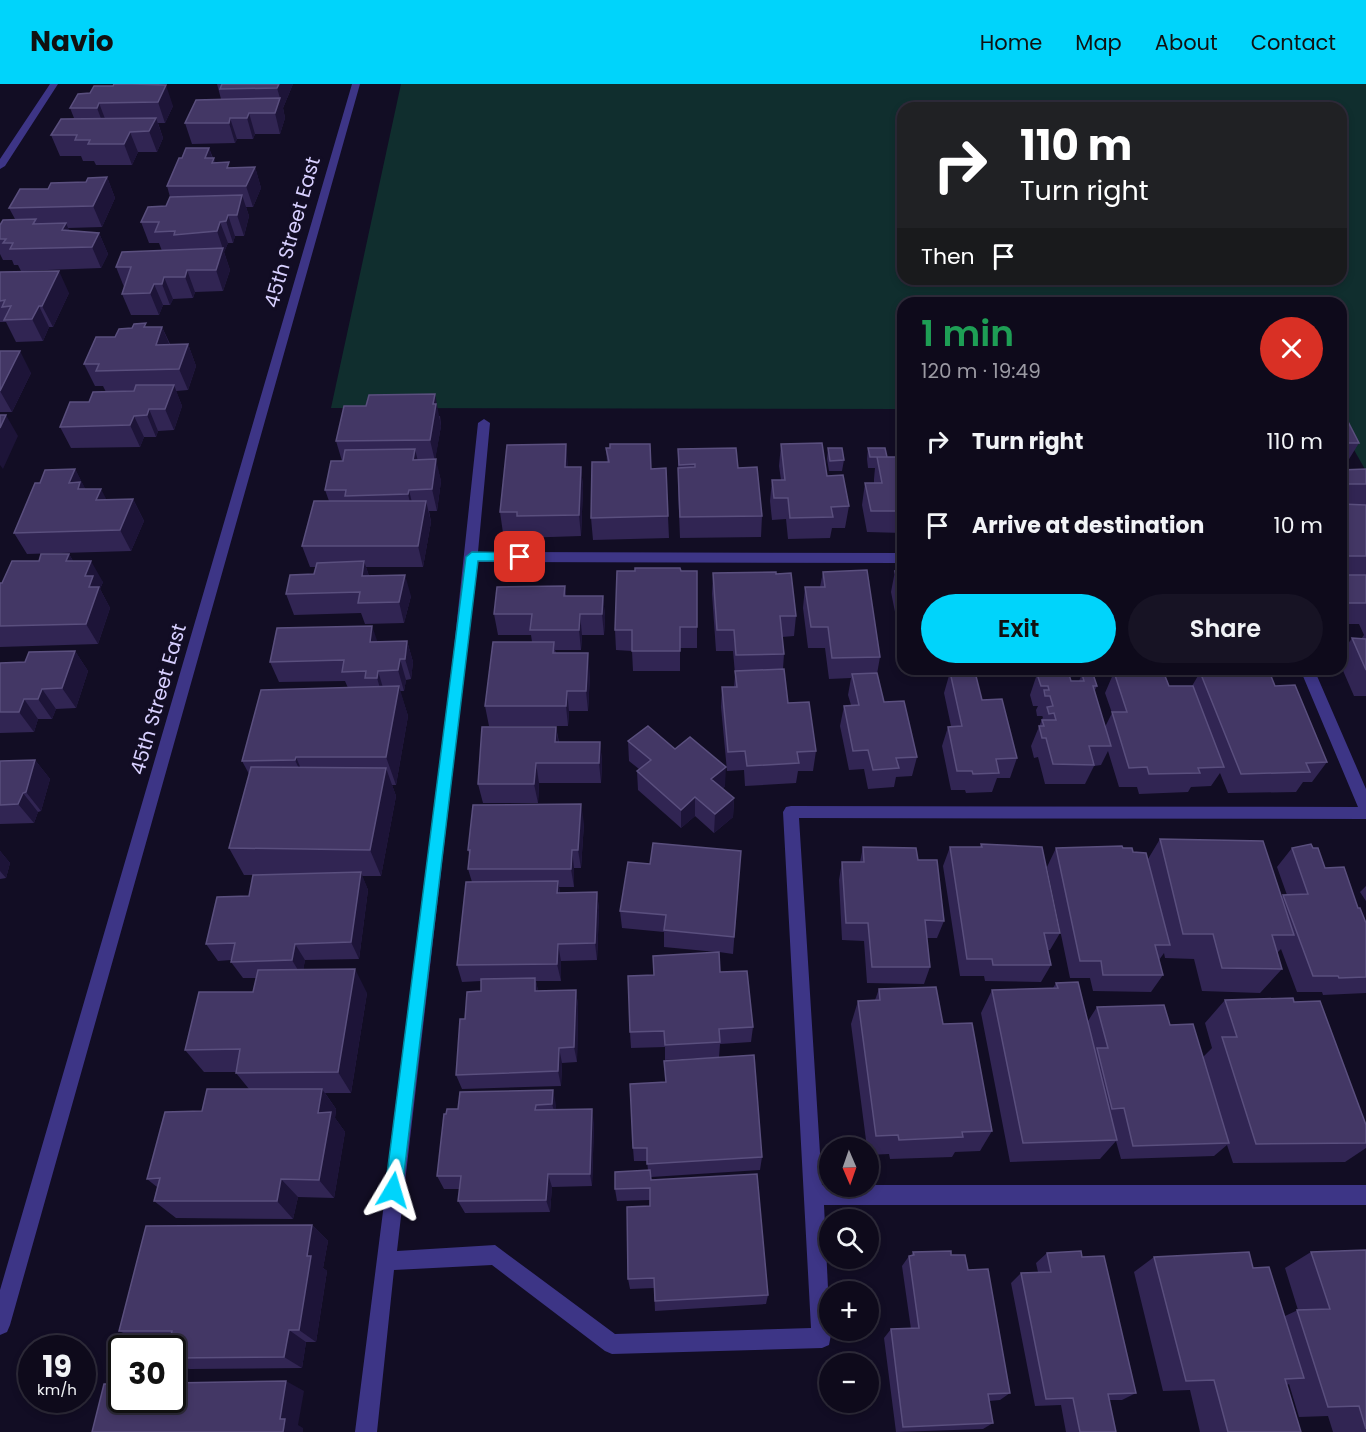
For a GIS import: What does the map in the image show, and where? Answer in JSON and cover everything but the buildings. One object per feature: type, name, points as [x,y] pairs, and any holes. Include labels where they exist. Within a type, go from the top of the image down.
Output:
[{"type":"street","points":[[0,166],[54,84]]},
{"type":"street","name":"45th Street East","points":[[1,1321],[356,84]]},
{"type":"street","points":[[366,1432],[472,557],[484,423]]},
{"type":"street","points":[[472,557],[897,558]]},
{"type":"street","points":[[1310,675],[1366,807]]},
{"type":"street","points":[[385,1261],[495,1256],[612,1344],[822,1338],[791,812],[1366,813]]},
{"type":"street","points":[[813,1195],[1366,1195]]},
{"type":"green space","points":[[401,84],[1366,84],[1366,471],[1347,438],[1347,297],[897,297],[897,409],[331,408]]},
{"type":"route","points":[[393,1190],[472,557],[520,557]]}]
